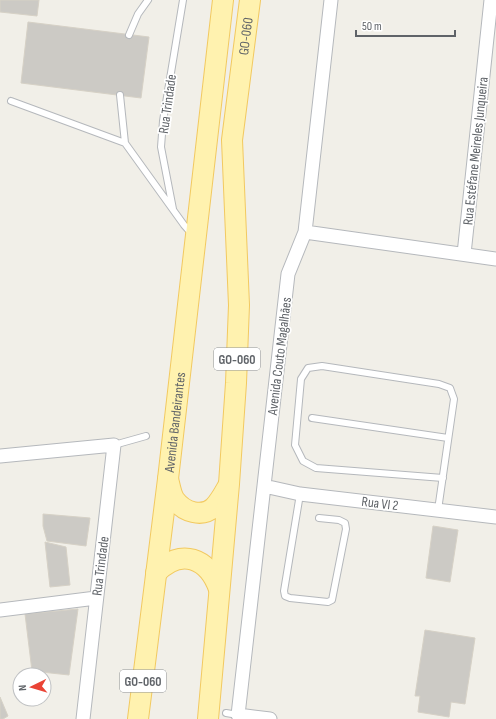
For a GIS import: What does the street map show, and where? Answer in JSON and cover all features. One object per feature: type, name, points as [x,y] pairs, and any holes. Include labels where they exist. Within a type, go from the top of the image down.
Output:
[{"type":"main road","name":"GO-060","points":[[196,238],[224,0]]},
{"type":"main road","name":"GO-060","points":[[224,715],[219,589],[229,484],[236,383],[238,305],[232,140],[250,0]]},
{"type":"main road","name":"Avenida Bandeirantes","points":[[147,643],[196,238]]},
{"type":"main road","points":[[168,479],[174,500],[182,508],[192,512],[204,513],[213,508],[229,484]]},
{"type":"main road","points":[[156,573],[163,566],[172,561],[182,559],[192,560],[202,563],[210,570],[219,589]]},
{"type":"main road","name":"GO-060","points":[[138,719],[147,643]]},
{"type":"street","name":"Avenida Couto Magalhães","points":[[224,715],[264,486],[288,274],[305,232],[330,0]]},
{"type":"street","name":"Rua Estéfane Meireles Junqueira","points":[[464,254],[492,0]]},
{"type":"street","points":[[305,232],[496,259]]},
{"type":"street","points":[[0,456],[114,445]]},
{"type":"street","name":"Rua Trindade","points":[[82,719],[114,445]]},
{"type":"street","name":"Rua VI 2","points":[[264,486],[300,494],[496,517]]},
{"type":"street","points":[[0,610],[96,598]]},
{"type":"street","points":[[224,715],[270,719]]},
{"type":"lane","points":[[129,34],[138,14],[148,0]]},
{"type":"lane","name":"Rua Trindade","points":[[173,209],[161,147],[163,121],[183,0]]},
{"type":"lane","points":[[120,95],[125,143],[184,225],[196,238]]},
{"type":"lane","points":[[11,101],[125,143]]},
{"type":"lane","points":[[438,510],[443,478],[454,399],[450,388],[439,384],[322,366],[308,368],[301,379],[295,445],[303,461],[316,468],[443,478]]},
{"type":"lane","points":[[312,418],[448,438]]},
{"type":"lane","points":[[114,445],[146,436]]},
{"type":"lane","points":[[300,494],[284,591],[285,596],[290,598],[328,602],[332,600],[346,528],[345,523],[339,520],[319,518]]},
{"type":"building","points":[[0,0],[39,0],[37,16],[0,12]]},
{"type":"building","points":[[28,22],[149,37],[141,98],[21,83]]},
{"type":"building","points":[[43,514],[90,518],[86,546],[47,541],[43,526]]},
{"type":"building","points":[[433,526],[458,530],[450,582],[426,578]]},
{"type":"building","points":[[45,542],[66,547],[70,585],[50,587]]},
{"type":"building","points":[[78,609],[69,675],[52,673],[52,667],[32,667],[25,614]]},
{"type":"building","points":[[425,630],[475,638],[465,704],[451,702],[449,717],[418,712],[420,696],[415,696]]},
{"type":"building","points":[[0,697],[8,716],[3,719],[0,719]]}]
